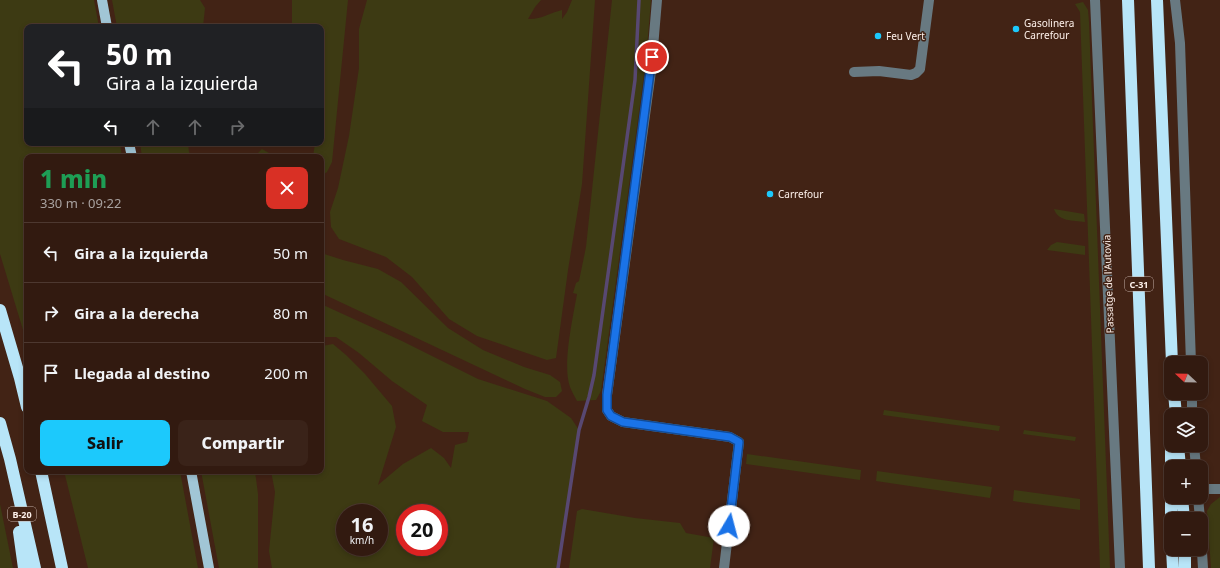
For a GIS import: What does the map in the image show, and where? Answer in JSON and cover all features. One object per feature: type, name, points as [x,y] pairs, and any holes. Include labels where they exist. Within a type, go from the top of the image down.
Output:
[{"type":"highway","name":"C-31","points":[[1128,0],[1149,568]]},
{"type":"highway","points":[[1157,0],[1172,356]]},
{"type":"highway","points":[[0,310],[24,395]]},
{"type":"highway","name":"B-20","points":[[0,423],[10,459],[34,568]]},
{"type":"highway","points":[[1171,452],[1171,512]]},
{"type":"highway","points":[[10,459],[24,568]]},
{"type":"highway","name":"B-20","points":[[42,474],[63,564]]},
{"type":"highway","points":[[1172,556],[1173,568]]},
{"type":"highway","points":[[1185,556],[1185,568]]},
{"type":"main road","points":[[102,0],[106,24]]},
{"type":"main road","points":[[192,474],[209,568]]},
{"type":"street","points":[[657,0],[651,71],[607,395],[607,410],[611,416],[623,422],[730,437],[739,442],[724,568]]},
{"type":"street","points":[[854,72],[879,71],[911,74],[916,73],[920,69],[929,0]]},
{"type":"street","name":"Passatge de l'Autovia","points":[[1095,0],[1120,568]]},
{"type":"street","points":[[1175,0],[1180,43],[1190,356]]},
{"type":"street","points":[[1208,489],[1220,489]]},
{"type":"street","points":[[1202,556],[1203,568]]},
{"type":"shaded area","points":[[0,0],[94,0],[98,24],[24,24],[24,146],[120,146],[122,154],[24,154],[24,333],[0,254]]},
{"type":"shaded area","points":[[112,0],[200,0],[205,8],[203,24],[116,24]]},
{"type":"shaded area","points":[[292,0],[348,0],[332,162],[327,172],[324,174],[324,154],[313,154],[315,146],[324,146],[324,24],[292,24]]},
{"type":"shaded area","points":[[367,0],[541,0],[528,19],[541,17],[562,10],[562,19],[572,0],[595,0],[582,184],[556,358],[547,360],[477,336],[449,319],[412,277],[386,257],[339,239],[331,227],[330,212],[338,188],[349,136],[359,68],[359,29]]},
{"type":"shaded area","points":[[612,0],[651,0],[646,60],[601,391],[596,400],[577,401],[570,387],[567,367],[569,341],[577,294],[573,293],[576,283],[579,281],[586,247]]},
{"type":"shaded area","points":[[1083,2],[1088,10],[1089,22],[1110,568],[1100,568],[1080,12],[1075,4]]},
{"type":"shaded area","points":[[140,146],[188,146],[190,154],[142,154]]},
{"type":"shaded area","points":[[262,149],[269,153],[269,154],[257,154]]},
{"type":"shaded area","points":[[1054,209],[1084,214],[1085,222],[1062,218]]},
{"type":"shaded area","points":[[1057,242],[1085,246],[1085,255],[1047,250],[1051,245]]},
{"type":"shaded area","points":[[324,254],[378,269],[401,282],[448,328],[483,350],[524,367],[550,375],[560,382],[562,391],[556,397],[545,397],[324,294]]},
{"type":"shaded area","points":[[324,305],[402,341],[478,379],[547,401],[571,418],[579,430],[558,568],[272,568],[269,551],[275,492],[272,474],[324,474],[324,346],[333,344],[346,355],[365,374],[392,406],[396,427],[378,485],[403,464],[431,448],[444,458],[451,468],[455,445],[467,442],[469,432],[443,432],[422,421],[427,405],[392,381],[359,353],[336,337],[324,337]]},
{"type":"shaded area","points":[[884,410],[1000,426],[999,431],[883,415]]},
{"type":"shaded area","points":[[1024,430],[1076,437],[1075,441],[1023,434]]},
{"type":"shaded area","points":[[747,454],[861,470],[860,480],[746,464]]},
{"type":"shaded area","points":[[877,471],[992,487],[990,498],[876,481]]},
{"type":"shaded area","points":[[65,474],[181,474],[198,568],[88,568]]},
{"type":"shaded area","points":[[202,474],[255,474],[258,494],[258,568],[219,568]]},
{"type":"shaded area","points":[[1014,490],[1080,499],[1080,510],[1013,501]]},
{"type":"shaded area","points":[[1220,497],[1220,568],[1211,568],[1207,511],[1211,504]]},
{"type":"shaded area","points":[[0,504],[13,568],[0,568]]},
{"type":"shaded area","points":[[582,509],[635,518],[680,523],[686,533],[714,538],[710,568],[569,568],[577,511]]},
{"type":"waterway","points":[[558,568],[579,430],[594,375],[635,80],[639,0]]},
{"type":"place","name":"Gasolinera Carrefour","points":[[1016,29]]},
{"type":"place","name":"Feu Vert","points":[[878,36]]},
{"type":"place","name":"Carrefour","points":[[770,194]]},
{"type":"route","points":[[652,57],[607,395],[607,410],[611,416],[623,422],[730,437],[739,442],[729,526]]}]
